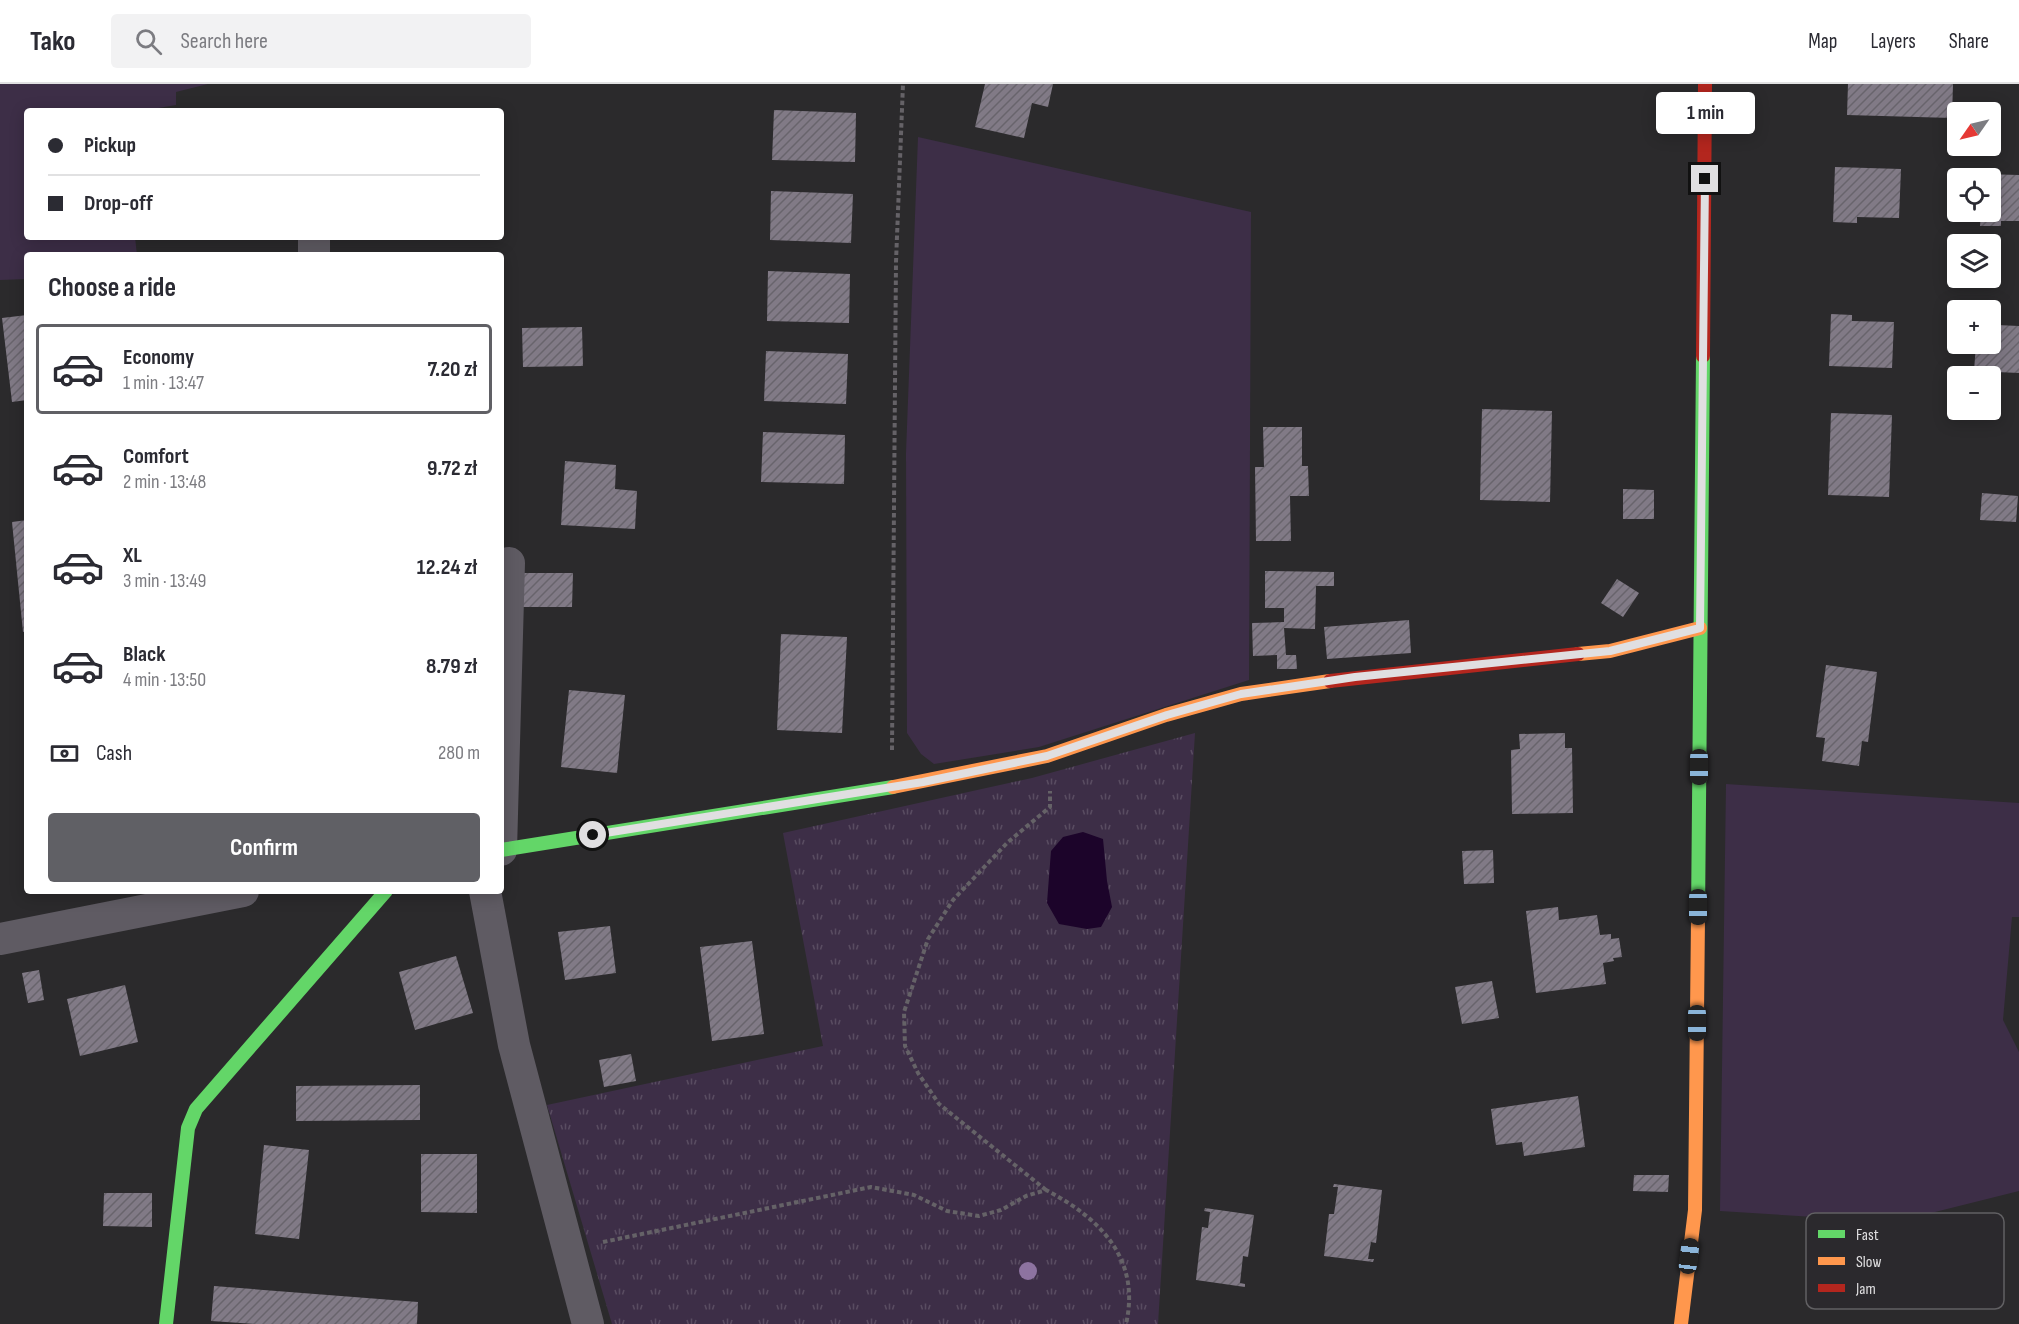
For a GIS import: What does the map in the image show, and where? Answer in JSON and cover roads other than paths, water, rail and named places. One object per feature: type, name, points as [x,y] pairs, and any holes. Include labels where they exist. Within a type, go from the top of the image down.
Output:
[{"type":"street","points":[[1681,1324],[1695,1210],[1705,84]]},
{"type":"street","points":[[504,742],[509,563]]},
{"type":"street","points":[[504,850],[891,787],[1047,756],[1167,715],[1241,694],[1355,677],[1610,651],[1700,628]]},
{"type":"street","points":[[0,939],[170,898],[212,894]]},
{"type":"street","points":[[166,1324],[188,1128],[196,1109],[383,894]]},
{"type":"street","points":[[486,894],[513,1045],[588,1324]]}]
